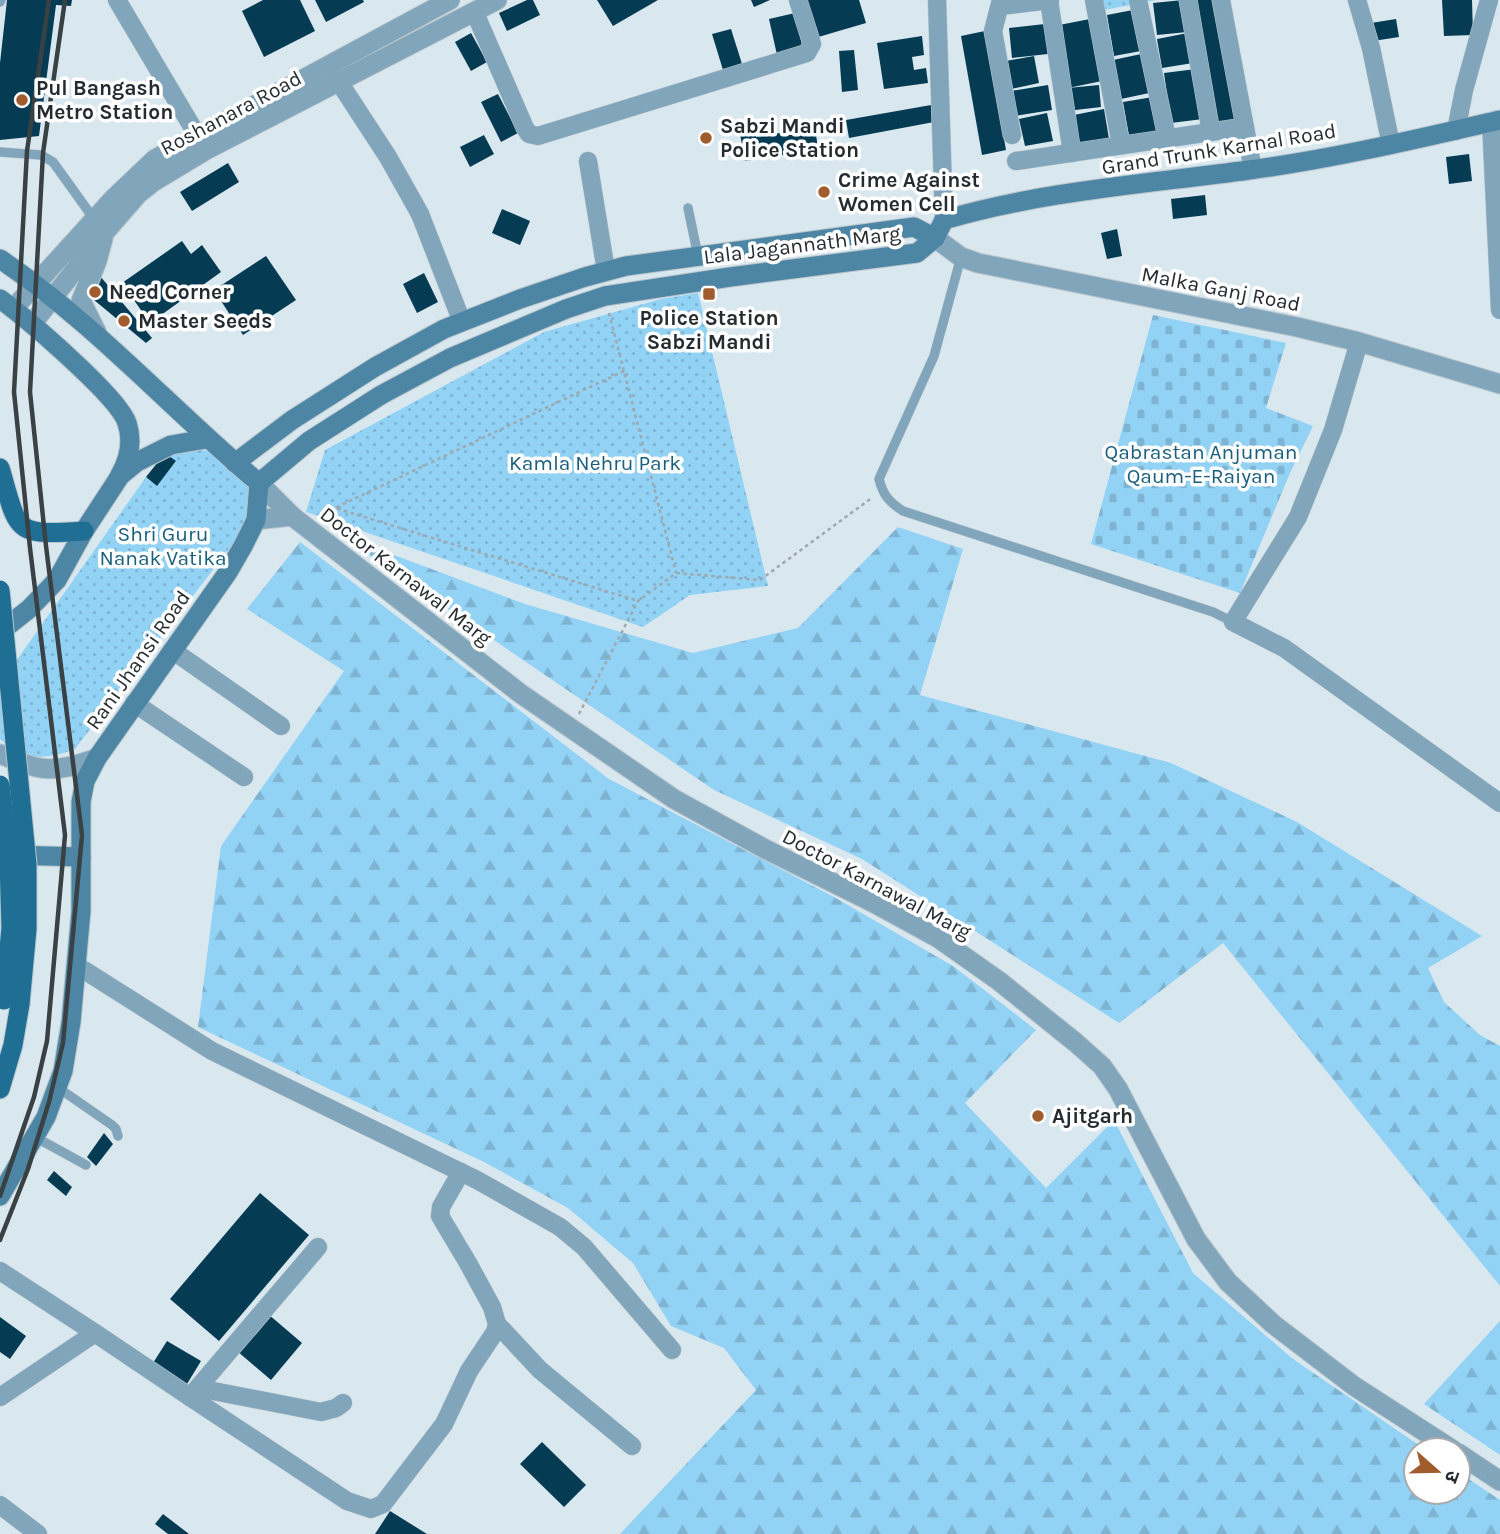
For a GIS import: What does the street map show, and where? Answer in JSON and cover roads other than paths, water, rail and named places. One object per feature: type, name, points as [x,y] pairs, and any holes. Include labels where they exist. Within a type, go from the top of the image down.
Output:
[{"type":"main road","name":"Grand Trunk Karnal Road","points":[[939,229],[981,209],[1253,170],[1391,145],[1495,121]]},
{"type":"main road","name":"Lala Jagannath Marg","points":[[235,463],[292,420],[375,367],[444,329],[585,277],[626,266],[698,256],[914,227],[939,229]]},
{"type":"main road","name":"Lala Jagannath Marg","points":[[259,483],[309,441],[381,395],[450,358],[546,317],[599,298],[730,277],[917,253],[939,229]]},
{"type":"main road","points":[[0,260],[35,283],[97,333],[206,439],[259,483]]},
{"type":"main road","points":[[585,277],[599,298]]},
{"type":"main road","points":[[0,632],[29,609],[57,580],[84,531],[120,476],[129,449],[127,420],[117,404],[7,304]]},
{"type":"main road","points":[[120,476],[137,462],[171,444],[206,439]]},
{"type":"main road","points":[[0,468],[12,508],[18,522],[25,529],[41,534],[84,531]]},
{"type":"main road","name":"Rani Jhansi Road","points":[[0,1196],[46,1117],[63,1070],[71,1022],[81,911],[83,788],[97,758],[228,572],[256,520],[259,483]]},
{"type":"main road","points":[[0,590],[27,877],[27,929],[20,1004],[13,1045],[0,1089]]},
{"type":"main road","points":[[0,785],[9,862],[10,928],[4,1000],[0,1015]]},
{"type":"main road","points":[[0,855],[81,857]]},
{"type":"street","points":[[117,0],[197,135]]},
{"type":"street","name":"Roshanara Road","points":[[32,324],[99,225],[155,159],[450,0]]},
{"type":"street","name":"Roshanara Road","points":[[7,304],[35,283],[99,225],[166,173],[497,0]]},
{"type":"street","points":[[475,13],[525,128],[529,134],[538,136],[807,53],[812,44],[798,0]]},
{"type":"street","points":[[937,0],[939,229]]},
{"type":"street","points":[[1012,135],[993,31],[1001,3],[1050,0],[1072,153]]},
{"type":"street","points":[[1094,0],[1121,145]]},
{"type":"street","points":[[1138,0],[1167,138]]},
{"type":"street","points":[[1188,0],[1211,132]]},
{"type":"street","points":[[1221,0],[1253,170]]},
{"type":"street","points":[[1357,0],[1371,48],[1391,145]]},
{"type":"street","points":[[1455,131],[1489,0]]},
{"type":"street","points":[[339,82],[388,157],[420,214],[462,322]]},
{"type":"street","points":[[1495,121],[1500,310]]},
{"type":"street","points":[[1016,161],[1244,127]]},
{"type":"street","points":[[588,161],[606,271]]},
{"type":"street","points":[[97,333],[81,301],[97,261],[99,225]]},
{"type":"street","name":"Malka Ganj Road","points":[[939,229],[961,257],[978,263],[1297,327],[1359,342],[1500,384]]},
{"type":"street","points":[[1359,342],[1333,430],[1298,517],[1233,622],[1284,648],[1500,803]]},
{"type":"street","name":"Doctor Karnawal Marg","points":[[259,483],[292,516],[521,694],[674,799],[938,938],[999,981],[1075,1042],[1102,1066],[1118,1088],[1196,1239],[1228,1282],[1273,1324],[1354,1385],[1432,1436]]},
{"type":"street","points":[[256,520],[292,516]]},
{"type":"street","points":[[172,650],[281,726]]},
{"type":"street","points":[[134,703],[244,777]]},
{"type":"street","points":[[0,754],[32,768],[46,770],[70,768],[97,758]]},
{"type":"street","points":[[76,965],[212,1051],[461,1172],[560,1227],[584,1247],[672,1350]]},
{"type":"street","points":[[0,1271],[194,1393],[347,1501],[362,1507],[375,1508],[386,1501],[438,1434],[469,1371],[495,1332],[496,1316],[440,1216],[461,1172]]},
{"type":"street","points":[[194,1393],[318,1247]]},
{"type":"street","points":[[497,1324],[540,1370],[632,1446]]},
{"type":"street","points":[[0,1397],[95,1333]]},
{"type":"street","points":[[194,1393],[321,1412],[337,1408],[343,1403]]},
{"type":"street","points":[[1472,1462],[1500,1481]]},
{"type":"street","points":[[0,1505],[38,1534]]},
{"type":"lane","points":[[0,152],[41,155],[53,162],[99,225]]},
{"type":"lane","points":[[688,208],[698,256]]},
{"type":"lane","points":[[961,257],[934,356],[884,464],[879,479],[881,491],[902,511],[1213,612],[1233,622]]},
{"type":"lane","points":[[57,1087],[107,1121],[116,1129],[118,1136]]},
{"type":"lane","points":[[35,1136],[86,1165]]},
{"type":"railway","points":[[0,1196],[34,1097],[47,1041],[65,835],[14,392],[27,151],[49,0]]},
{"type":"railway","points":[[0,1240],[28,1169],[49,1102],[63,1043],[82,835],[30,392],[43,153],[65,0]]},
{"type":"place","name":"Pul Bangash Metro Station","points":[[22,100]]},
{"type":"place","name":"Sabzi Mandi Police Station","points":[[706,138]]},
{"type":"place","name":"Crime Against Women Cell","points":[[824,192]]},
{"type":"place","name":"Need Corner","points":[[95,292]]},
{"type":"place","name":"Police Station Sabzi Mandi","points":[[709,294]]},
{"type":"place","name":"Master Seeds","points":[[124,321]]},
{"type":"place","name":"Ajitgarh","points":[[1038,1116]]},
{"type":"park label","name":"Kamla Nehru Park","points":[[595,463]]},
{"type":"park label","name":"Qabrastan Anjuman Qaum-E-Raiyan","points":[[1201,464]]},
{"type":"park label","name":"Shri Guru Nanak Vatika","points":[[163,546]]}]
